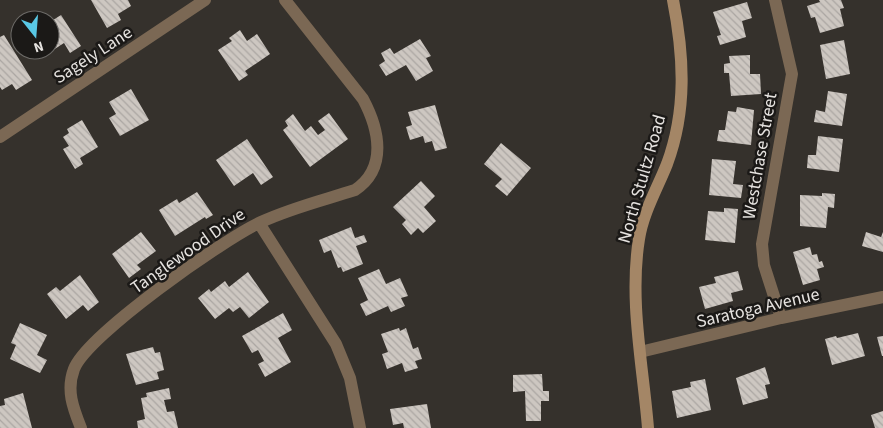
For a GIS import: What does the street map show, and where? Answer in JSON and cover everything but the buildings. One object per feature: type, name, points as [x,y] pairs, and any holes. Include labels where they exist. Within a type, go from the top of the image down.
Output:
[{"type":"street","name":"Sagely Lane","points":[[0,137],[205,0]]},
{"type":"street","name":"Tanglewood Drive","points":[[82,428],[72,406],[70,387],[74,369],[84,352],[94,342],[172,280],[233,237],[280,213],[355,190],[365,184],[377,160],[377,138],[374,123],[363,99],[285,0]]},
{"type":"street","name":"North Stultz Road","points":[[648,428],[636,308],[636,274],[639,238],[646,213],[673,145],[683,95],[681,42],[673,0]]},
{"type":"street","name":"Westchase Street","points":[[775,0],[791,64],[791,84],[762,244],[764,265],[782,318]]},
{"type":"street","points":[[259,223],[336,344],[350,378],[360,428]]},
{"type":"street","name":"Saratoga Avenue","points":[[640,352],[782,318],[883,297]]}]
